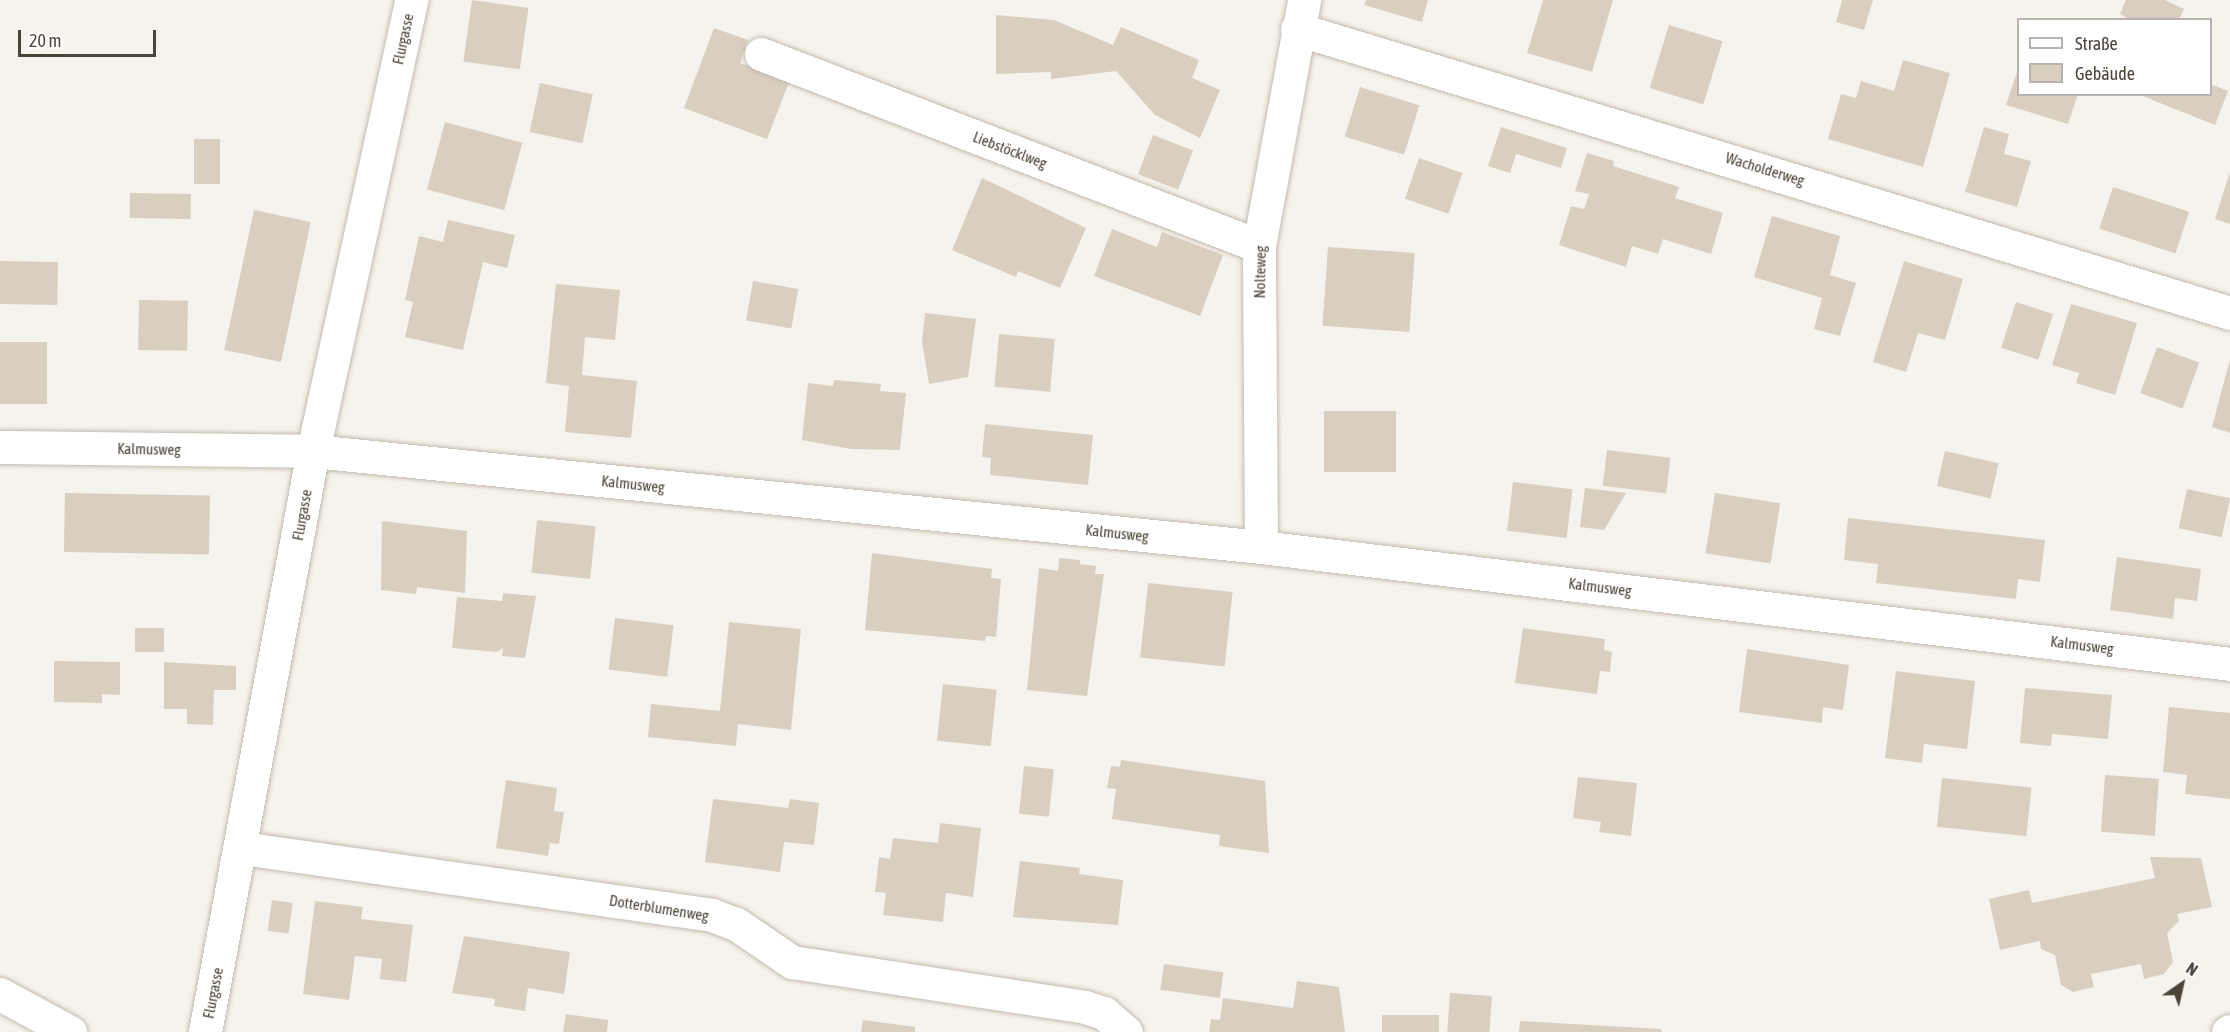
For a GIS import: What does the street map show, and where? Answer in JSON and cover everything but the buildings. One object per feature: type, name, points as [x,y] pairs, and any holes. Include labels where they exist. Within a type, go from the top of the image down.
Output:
[{"type":"street","name":"Flurgasse","points":[[205,1032],[242,848],[313,451],[411,0]]},
{"type":"street","name":"Nolteweg","points":[[1261,547],[1259,246],[1301,15]]},
{"type":"street","name":"Wacholderweg","points":[[1301,15],[2230,313]]},
{"type":"street","name":"Liebstöcklweg","points":[[761,54],[1259,246]]},
{"type":"street","name":"Kalmusweg","points":[[0,447],[313,451],[1261,547],[2230,664]]},
{"type":"street","name":"Dotterblumenweg","points":[[242,848],[712,915],[736,924],[801,965],[1085,1007],[1104,1013],[1126,1032]]},
{"type":"street","points":[[0,994],[70,1032]]}]
